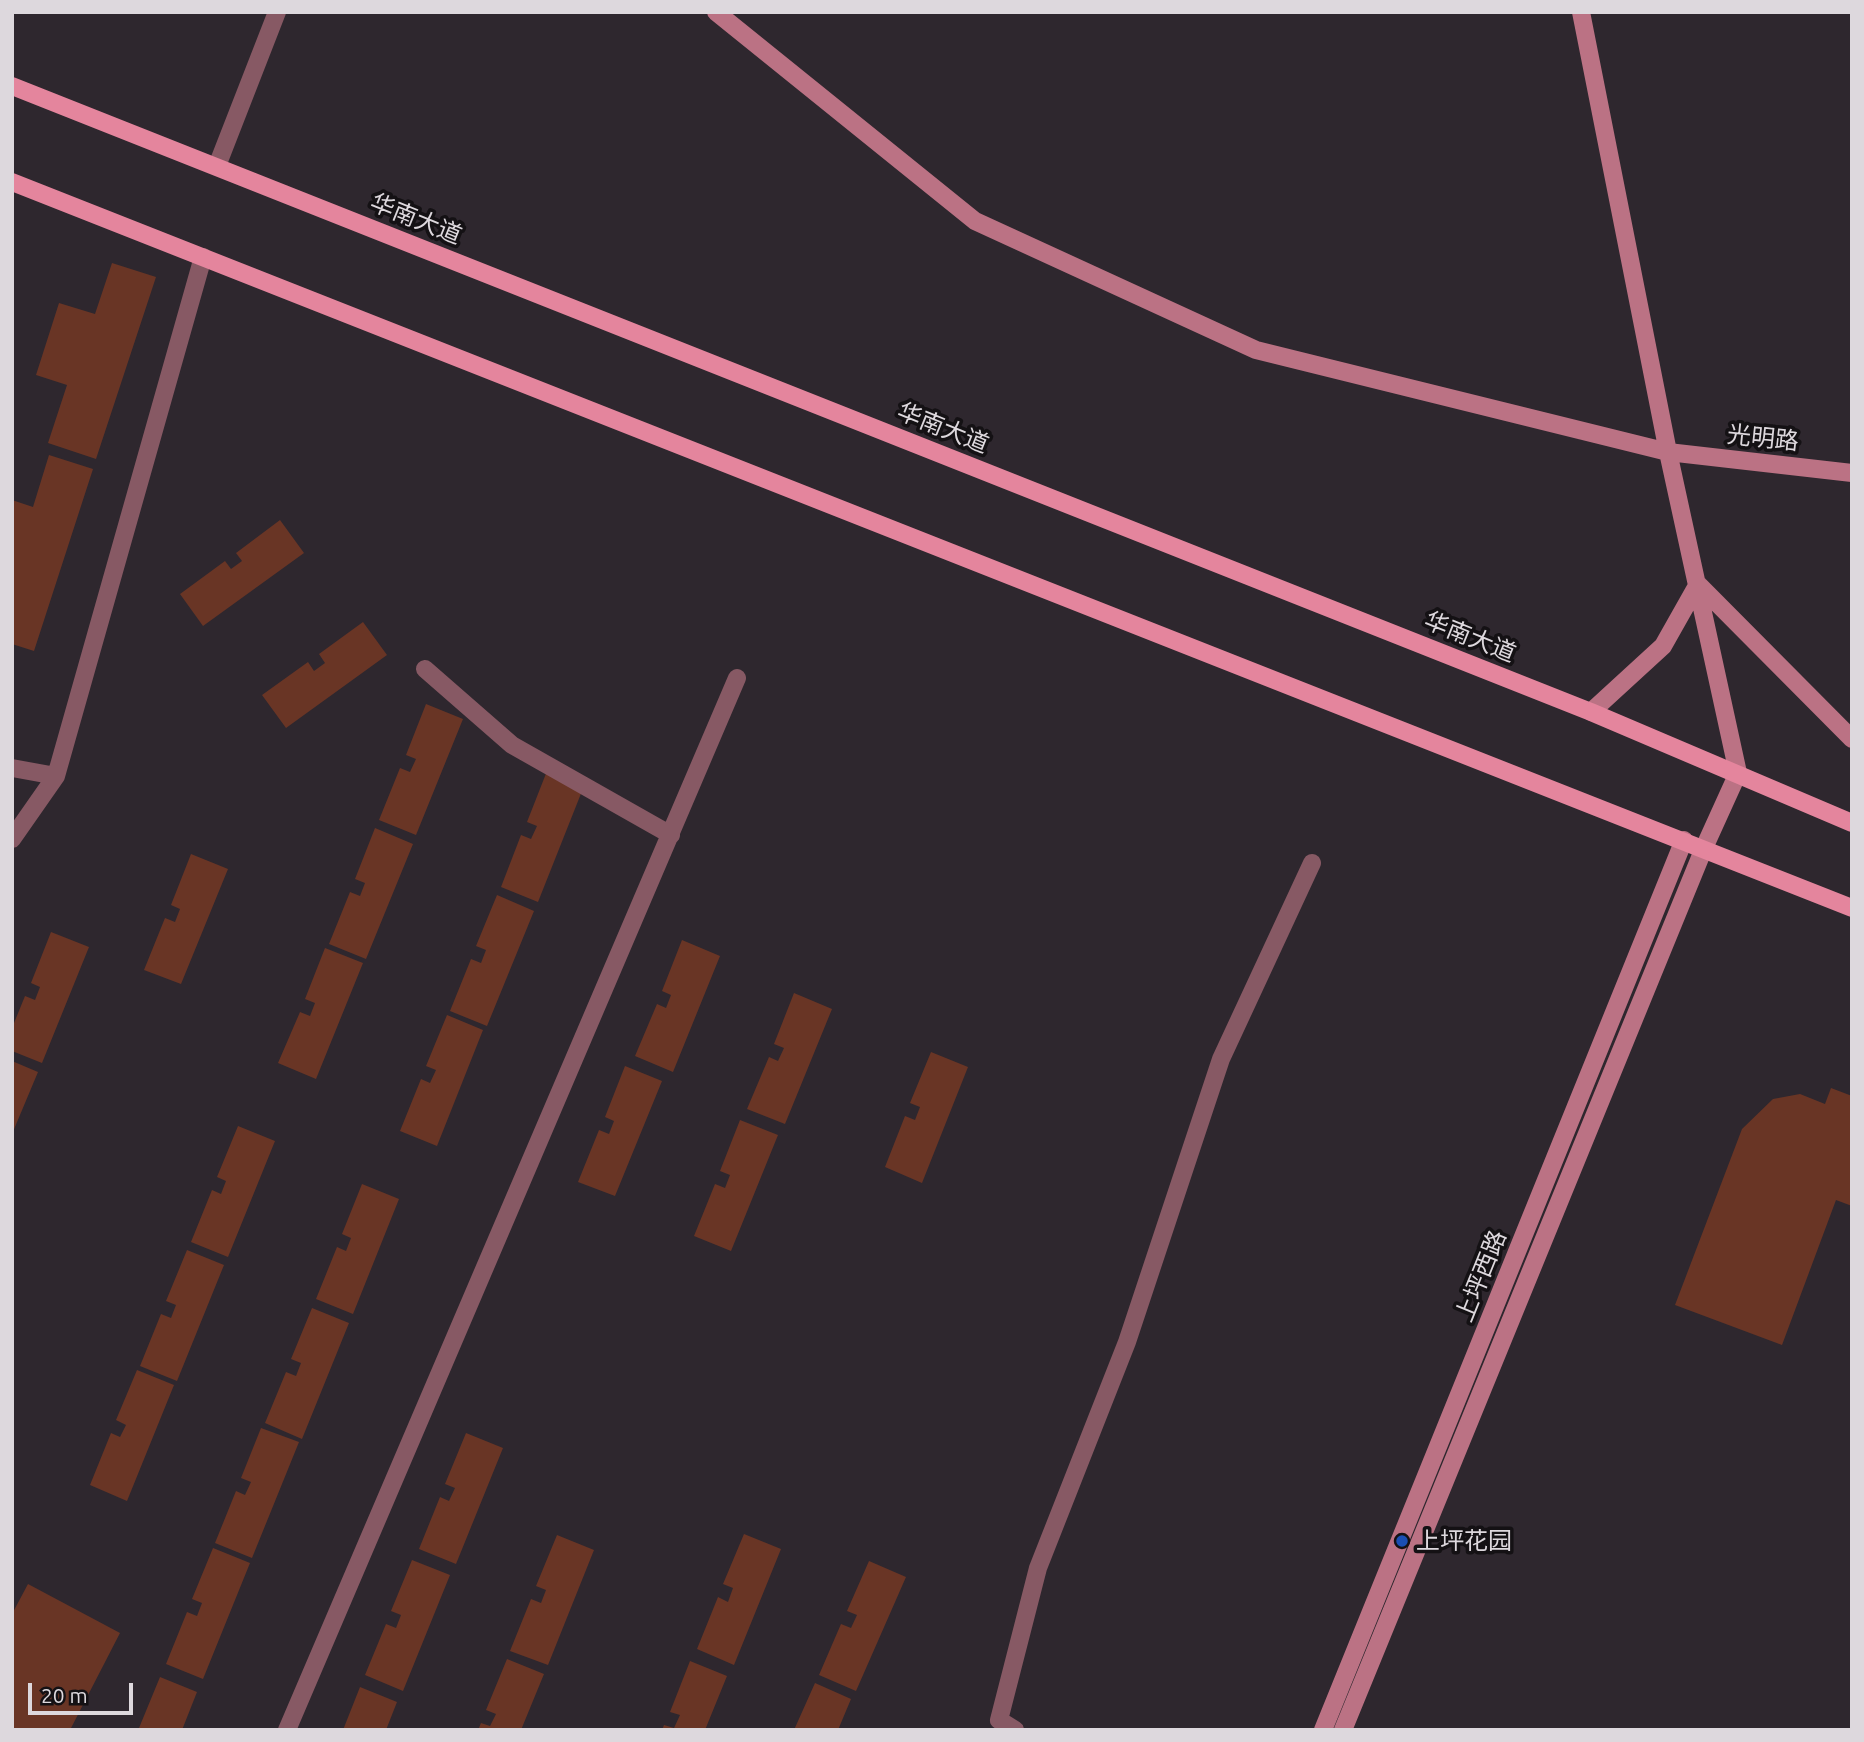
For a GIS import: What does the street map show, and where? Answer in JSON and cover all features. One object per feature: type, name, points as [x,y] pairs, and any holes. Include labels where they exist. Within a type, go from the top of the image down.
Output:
[{"type":"main road","name":"华南大道","points":[[12,86],[1591,712],[1852,823]]},
{"type":"main road","points":[[12,182],[1852,908]]},
{"type":"street","points":[[217,166],[277,12]]},
{"type":"street","name":"光明路","points":[[716,12],[975,221],[1256,350],[1668,452],[1852,473]]},
{"type":"street","points":[[1580,12],[1668,452],[1738,773]]},
{"type":"street","points":[[12,839],[56,776],[203,257]]},
{"type":"street","points":[[1591,712],[1663,646],[1698,584]]},
{"type":"street","points":[[1698,584],[1852,739]]},
{"type":"street","points":[[425,669],[512,745],[671,835]]},
{"type":"street","points":[[287,1730],[737,678]]},
{"type":"street","points":[[12,768],[56,776]]},
{"type":"street","name":"上坪西路","points":[[1343,1730],[1704,848],[1738,773]]},
{"type":"street","name":"上坪西路","points":[[1323,1730],[1684,840]]},
{"type":"street","points":[[1015,1730],[999,1720],[1038,1568],[1127,1342],[1221,1059],[1312,863]]},
{"type":"building","points":[[112,263],[156,277],[96,459],[48,443],[67,385],[36,375],[59,303],[95,314]]},
{"type":"building","points":[[49,455],[93,469],[34,651],[12,644],[12,500],[33,507]]},
{"type":"building","points":[[280,520],[304,553],[203,626],[180,594],[225,561],[231,569],[242,561],[236,553]]},
{"type":"building","points":[[363,622],[387,655],[286,728],[262,695],[308,662],[314,671],[325,663],[319,654]]},
{"type":"building","points":[[426,704],[463,719],[416,835],[379,820],[400,768],[410,772],[416,759],[406,755]]},
{"type":"building","points":[[547,771],[584,786],[538,902],[501,887],[521,835],[531,839],[537,826],[527,822]]},
{"type":"building","points":[[375,828],[413,844],[366,959],[329,944],[350,892],[360,896],[365,883],[355,879]]},
{"type":"building","points":[[191,854],[228,869],[181,984],[144,970],[165,918],[175,922],[180,909],[171,905]]},
{"type":"building","points":[[497,895],[534,911],[487,1026],[450,1011],[471,959],[481,963],[486,950],[476,946]]},
{"type":"building","points":[[51,932],[89,947],[42,1063],[12,1051],[12,1028],[25,996],[35,1000],[40,987],[31,983]]},
{"type":"building","points":[[682,940],[720,956],[673,1072],[635,1056],[657,1004],[666,1008],[671,995],[662,991]]},
{"type":"building","points":[[325,948],[363,963],[316,1079],[278,1063],[300,1012],[310,1016],[315,1003],[305,999]]},
{"type":"building","points":[[794,993],[832,1009],[785,1124],[747,1109],[769,1057],[778,1061],[784,1048],[774,1044]]},
{"type":"building","points":[[447,1015],[483,1030],[437,1146],[400,1131],[421,1079],[430,1083],[436,1070],[426,1066]]},
{"type":"building","points":[[931,1052],[968,1067],[922,1183],[885,1167],[905,1116],[915,1120],[920,1107],[910,1103]]},
{"type":"building","points":[[12,1061],[38,1072],[12,1134]]},
{"type":"building","points":[[625,1066],[662,1081],[615,1196],[578,1182],[599,1130],[609,1134],[614,1121],[605,1117]]},
{"type":"building","points":[[1831,1088],[1852,1096],[1852,1206],[1836,1200],[1782,1345],[1675,1305],[1742,1129],[1773,1099],[1800,1094],[1825,1104]]},
{"type":"building","points":[[740,1120],[778,1135],[731,1251],[694,1236],[715,1184],[725,1188],[730,1175],[720,1171]]},
{"type":"building","points":[[238,1126],[275,1141],[228,1257],[191,1242],[212,1190],[221,1194],[226,1181],[217,1177]]},
{"type":"building","points":[[362,1184],[399,1199],[353,1314],[316,1299],[337,1247],[346,1251],[351,1238],[342,1234]]},
{"type":"building","points":[[187,1250],[224,1265],[177,1381],[140,1366],[161,1314],[171,1318],[176,1305],[166,1301]]},
{"type":"building","points":[[312,1308],[349,1323],[302,1439],[265,1423],[286,1372],[296,1376],[301,1363],[291,1359]]},
{"type":"building","points":[[137,1370],[174,1385],[127,1501],[90,1485],[111,1433],[120,1437],[126,1425],[116,1420]]},
{"type":"building","points":[[261,1428],[299,1442],[252,1558],[215,1543],[236,1491],[245,1495],[251,1482],[241,1478]]},
{"type":"building","points":[[466,1433],[503,1448],[456,1564],[419,1549],[440,1497],[449,1501],[455,1488],[445,1484]]},
{"type":"building","points":[[744,1534],[781,1549],[734,1665],[697,1649],[718,1597],[728,1602],[733,1588],[723,1584]]},
{"type":"building","points":[[557,1535],[594,1550],[548,1665],[510,1651],[531,1599],[541,1603],[546,1590],[536,1586]]},
{"type":"building","points":[[213,1548],[250,1563],[203,1679],[166,1664],[187,1612],[197,1616],[202,1603],[192,1599]]},
{"type":"building","points":[[412,1560],[450,1575],[403,1691],[365,1675],[386,1624],[396,1628],[401,1615],[391,1611]]},
{"type":"building","points":[[869,1561],[906,1577],[856,1691],[819,1675],[841,1624],[851,1628],[857,1615],[847,1611]]},
{"type":"building","points":[[28,1584],[120,1633],[70,1730],[12,1730],[12,1614]]},
{"type":"building","points":[[507,1659],[544,1674],[521,1730],[478,1730],[481,1723],[490,1726],[496,1714],[486,1710]]},
{"type":"building","points":[[690,1661],[727,1676],[705,1730],[662,1730],[664,1725],[674,1728],[680,1715],[670,1712]]},
{"type":"building","points":[[160,1677],[197,1692],[182,1730],[139,1728]]},
{"type":"building","points":[[815,1683],[851,1699],[838,1730],[794,1730]]},
{"type":"building","points":[[360,1687],[397,1702],[386,1730],[343,1730]]},
{"type":"place","name":"上坪花园","points":[[1402,1541]]}]
